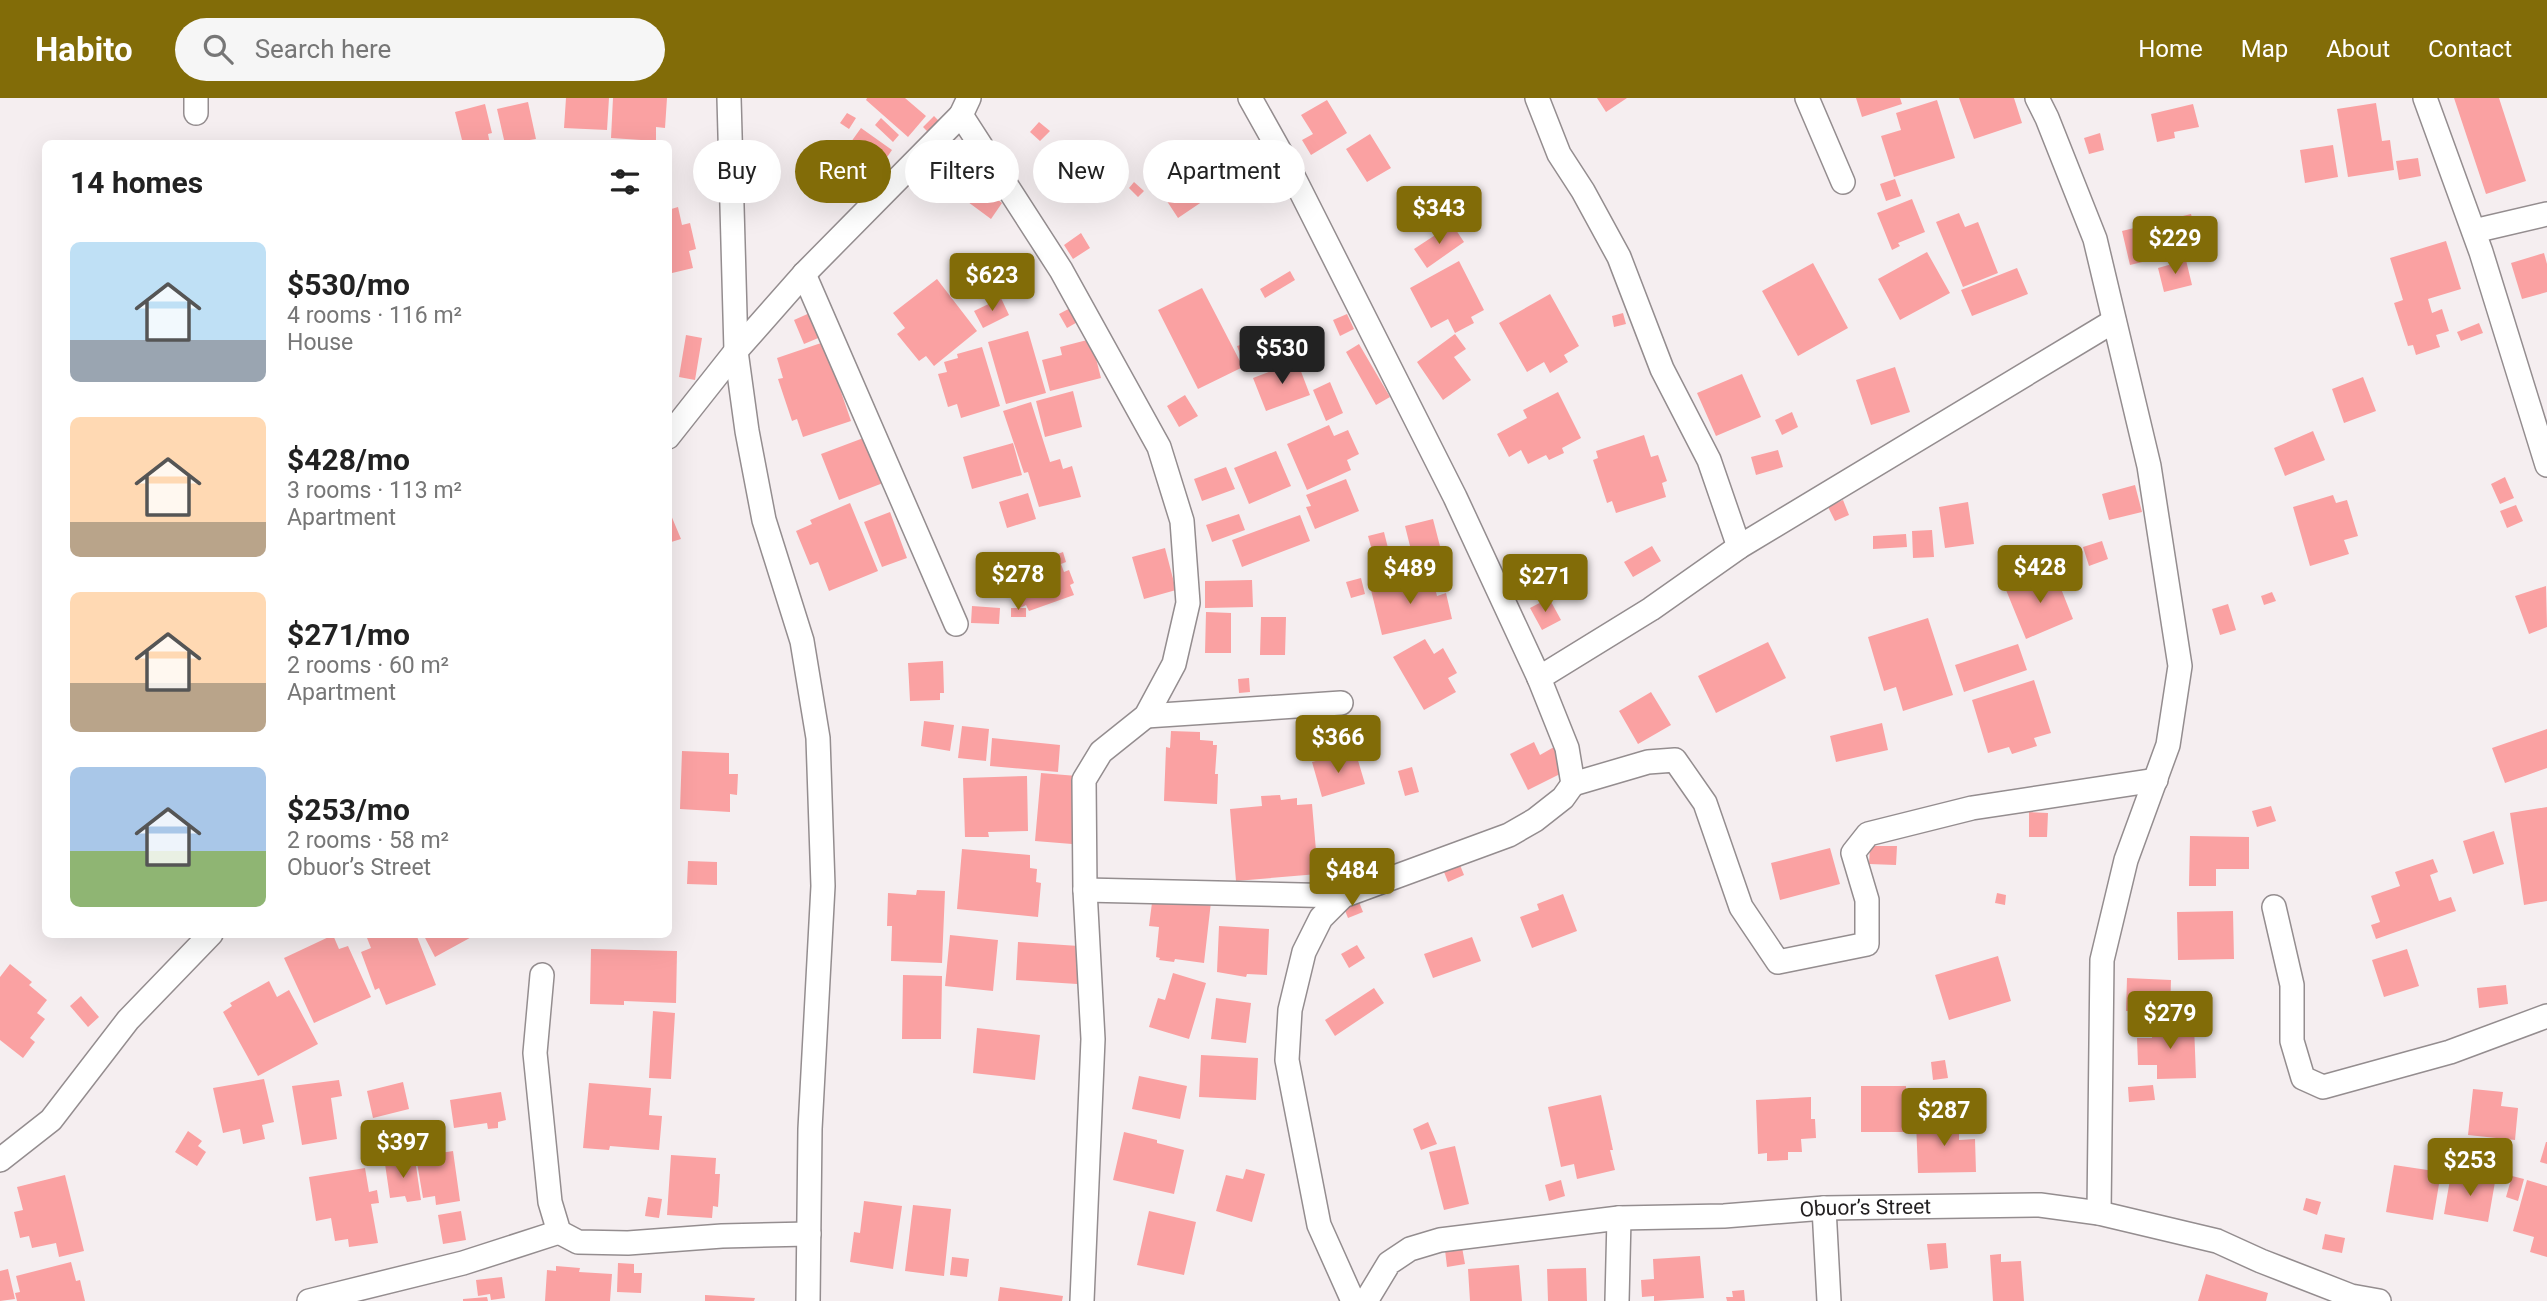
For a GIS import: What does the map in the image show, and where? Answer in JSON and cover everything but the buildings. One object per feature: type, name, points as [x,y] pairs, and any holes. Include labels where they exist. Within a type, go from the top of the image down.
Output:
[{"type":"street","points":[[729,98],[736,351],[747,431],[764,520],[802,641],[818,738],[822,886],[810,1129],[808,1301]]},
{"type":"street","points":[[1250,98],[1287,164],[1455,497],[1539,678],[1567,748],[1573,784]]},
{"type":"street","points":[[1537,98],[1559,154],[1583,191],[1619,257],[1662,369],[1709,460],[1739,547]]},
{"type":"street","points":[[1807,98],[1843,181]]},
{"type":"street","points":[[2037,98],[2095,239],[2150,466],[2180,666],[2168,745],[2126,860],[2102,960],[2099,1213]]},
{"type":"street","points":[[2425,98],[2474,231],[2547,465]]},
{"type":"street","points":[[672,432],[736,351],[804,274],[965,107],[1061,270],[1159,447],[1182,521],[1188,603],[1174,664],[1146,716],[1101,752],[1084,780],[1085,890],[1093,1039],[1082,1301]]},
{"type":"street","points":[[2474,231],[2547,214]]},
{"type":"street","points":[[804,274],[956,624]]},
{"type":"street","points":[[1539,678],[1651,609],[1739,547],[2114,321]]},
{"type":"street","points":[[1146,716],[1340,703]]},
{"type":"street","points":[[1085,890],[1343,896],[1510,835],[1563,798],[1573,784],[1648,762],[1675,760],[1705,803],[1741,906],[1779,962],[1867,944],[1867,900],[1853,853],[1868,834],[1972,808],[2156,780]]},
{"type":"street","points":[[1343,896],[1321,918],[1304,952],[1290,1010],[1287,1060],[1320,1225],[1353,1301]]},
{"type":"street","points":[[2274,907],[2292,985],[2292,1041],[2303,1078],[2323,1087],[2450,1052],[2547,1016]]},
{"type":"street","points":[[0,1160],[51,1121],[128,1020],[207,938]]},
{"type":"street","points":[[542,975],[535,1053],[550,1202],[559,1232],[578,1242],[628,1243],[722,1236],[809,1234]]},
{"type":"street","name":"Obuor’s Street","points":[[1366,1301],[1389,1263],[1410,1249],[1440,1240],[1619,1218],[1724,1216],[1824,1208],[2040,1205],[2099,1213],[2217,1241],[2351,1296],[2379,1301]]},
{"type":"street","points":[[1824,1208],[1829,1301]]},
{"type":"street","points":[[1617,1301],[1619,1218]]},
{"type":"street","points":[[309,1301],[463,1263],[559,1232]]}]
